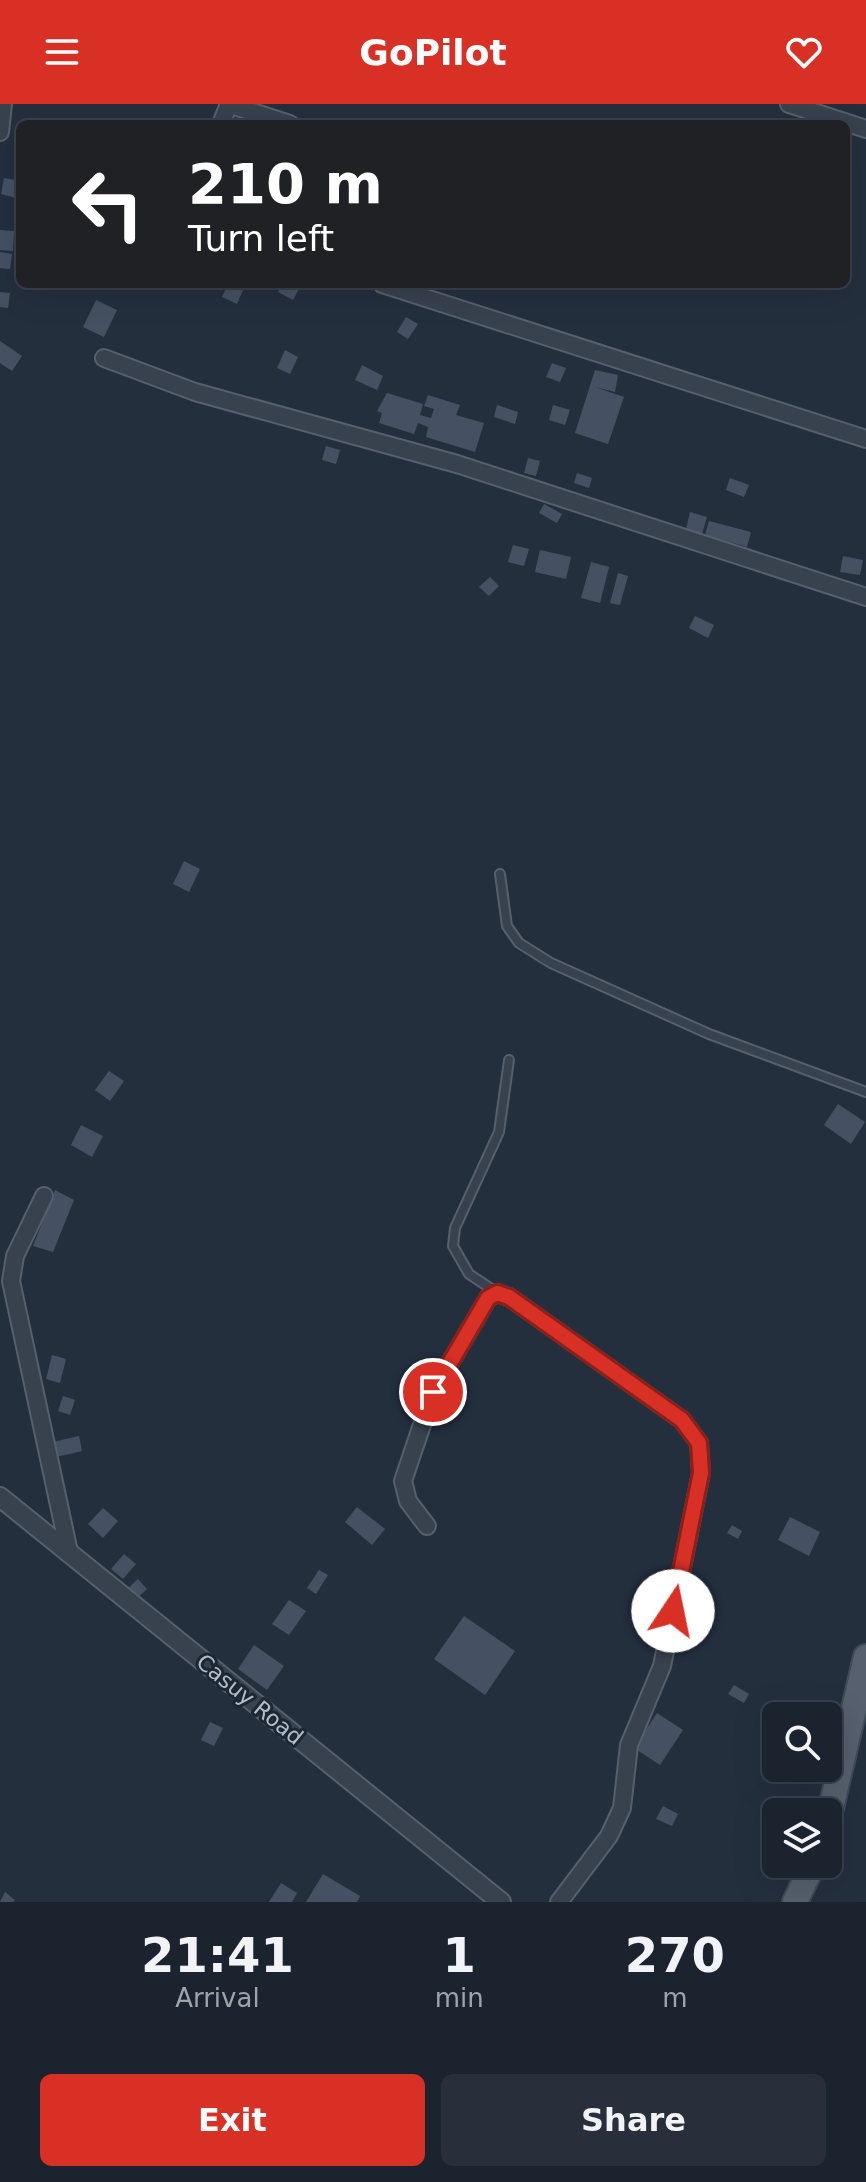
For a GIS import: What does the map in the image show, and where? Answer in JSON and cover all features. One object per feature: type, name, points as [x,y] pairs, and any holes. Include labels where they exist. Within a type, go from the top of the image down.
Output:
[{"type":"main road","points":[[833,1798],[866,1657]]},
{"type":"main road","points":[[795,1902],[806,1878]]},
{"type":"street","points":[[0,132],[3,104]]},
{"type":"street","points":[[228,104],[278,120]]},
{"type":"street","points":[[789,104],[838,120]]},
{"type":"street","points":[[394,288],[866,439]]},
{"type":"street","points":[[104,358],[195,392],[457,464],[866,597]]},
{"type":"street","points":[[44,1196],[15,1256],[11,1281],[69,1552]]},
{"type":"street","points":[[427,1526],[408,1501],[403,1481],[440,1376],[488,1298],[497,1293],[509,1297],[682,1420],[699,1443],[702,1458],[662,1666],[629,1745],[622,1808],[609,1836],[559,1902]]},
{"type":"street","name":"Casuy Road","points":[[0,1497],[501,1902]]},
{"type":"lane","points":[[500,874],[507,926],[519,943],[551,963],[709,1034],[866,1092]]},
{"type":"lane","points":[[497,1293],[469,1274],[453,1246],[455,1228],[499,1132],[509,1060]]},
{"type":"building","points":[[4,178],[16,180],[16,198],[1,194]]},
{"type":"building","points":[[0,230],[14,231],[13,251],[0,250]]},
{"type":"building","points":[[0,252],[12,254],[10,269],[0,268]]},
{"type":"building","points":[[226,288],[243,290],[237,304],[222,297]]},
{"type":"building","points":[[280,288],[299,289],[293,300],[278,292]]},
{"type":"building","points":[[0,292],[10,293],[8,308],[0,307]]},
{"type":"building","points":[[96,300],[117,310],[104,337],[83,327]]},
{"type":"building","points":[[406,317],[418,324],[408,339],[397,332]]},
{"type":"building","points":[[0,341],[22,356],[12,371],[0,363]]},
{"type":"building","points":[[285,350],[298,357],[290,374],[277,368]]},
{"type":"building","points":[[552,363],[566,368],[560,382],[546,377]]},
{"type":"building","points":[[362,365],[383,376],[377,390],[355,380]]},
{"type":"building","points":[[595,370],[618,375],[615,392],[595,387],[624,397],[608,444],[575,433]]},
{"type":"building","points":[[387,393],[423,404],[420,415],[431,418],[434,409],[424,406],[428,395],[460,405],[456,415],[484,423],[475,452],[426,437],[428,427],[418,423],[414,434],[379,423],[382,413],[377,411]]},
{"type":"building","points":[[497,405],[518,412],[515,424],[494,417]]},
{"type":"building","points":[[553,405],[570,410],[565,425],[549,420]]},
{"type":"building","points":[[326,446],[340,450],[336,464],[322,460]]},
{"type":"building","points":[[528,458],[540,461],[536,476],[524,473]]},
{"type":"building","points":[[577,473],[592,478],[589,488],[574,483]]},
{"type":"building","points":[[730,478],[749,485],[744,497],[726,490]]},
{"type":"building","points":[[544,504],[562,514],[557,523],[539,513]]},
{"type":"building","points":[[690,512],[707,517],[702,534],[686,529]]},
{"type":"building","points":[[709,521],[751,532],[747,547],[705,535]]},
{"type":"building","points":[[513,545],[529,549],[524,566],[508,562]]},
{"type":"building","points":[[540,550],[571,557],[566,579],[535,572]]},
{"type":"building","points":[[843,556],[863,560],[860,575],[840,572]]},
{"type":"building","points":[[591,562],[609,567],[600,603],[581,598]]},
{"type":"building","points":[[618,573],[628,576],[620,605],[610,603]]},
{"type":"building","points":[[490,577],[499,586],[489,596],[479,587]]},
{"type":"building","points":[[695,616],[714,625],[708,638],[689,628]]},
{"type":"building","points":[[184,861],[200,869],[189,892],[173,884]]},
{"type":"building","points":[[109,1071],[124,1081],[110,1101],[95,1090]]},
{"type":"building","points":[[838,1104],[865,1122],[851,1144],[824,1125]]},
{"type":"building","points":[[81,1125],[103,1136],[92,1157],[71,1145]]},
{"type":"building","points":[[55,1190],[74,1200],[53,1252],[33,1246]]},
{"type":"building","points":[[52,1355],[66,1359],[60,1383],[46,1379]]},
{"type":"building","points":[[63,1396],[75,1400],[70,1415],[58,1411]]},
{"type":"building","points":[[79,1436],[82,1451],[56,1457],[53,1442]]},
{"type":"building","points":[[357,1507],[385,1529],[372,1545],[345,1522]]},
{"type":"building","points":[[103,1508],[118,1521],[103,1538],[88,1524]]},
{"type":"building","points":[[790,1517],[820,1532],[809,1556],[778,1540]]},
{"type":"building","points":[[732,1525],[742,1531],[738,1539],[727,1533]]},
{"type":"building","points":[[124,1554],[136,1564],[123,1579],[111,1569]]},
{"type":"building","points":[[319,1570],[328,1575],[316,1594],[307,1588]]},
{"type":"building","points":[[138,1579],[147,1589],[134,1601],[125,1591]]},
{"type":"building","points":[[289,1600],[306,1611],[289,1635],[272,1624]]},
{"type":"building","points":[[464,1616],[515,1651],[485,1695],[434,1659]]},
{"type":"building","points":[[254,1645],[284,1666],[267,1690],[238,1669]]},
{"type":"building","points":[[734,1685],[749,1694],[744,1703],[728,1694]]},
{"type":"building","points":[[657,1713],[683,1730],[660,1765],[634,1748]]},
{"type":"building","points":[[210,1722],[223,1728],[214,1746],[201,1740]]},
{"type":"building","points":[[663,1806],[678,1814],[672,1826],[656,1819]]},
{"type":"building","points":[[323,1874],[360,1896],[357,1902],[306,1902]]},
{"type":"building","points":[[281,1883],[297,1893],[292,1902],[269,1902]]},
{"type":"building","points":[[5,1892],[15,1900],[13,1902],[0,1902]]},
{"type":"route","points":[[433,1392],[488,1298],[492,1294],[502,1293],[682,1420],[699,1443],[702,1458],[673,1611]]}]
